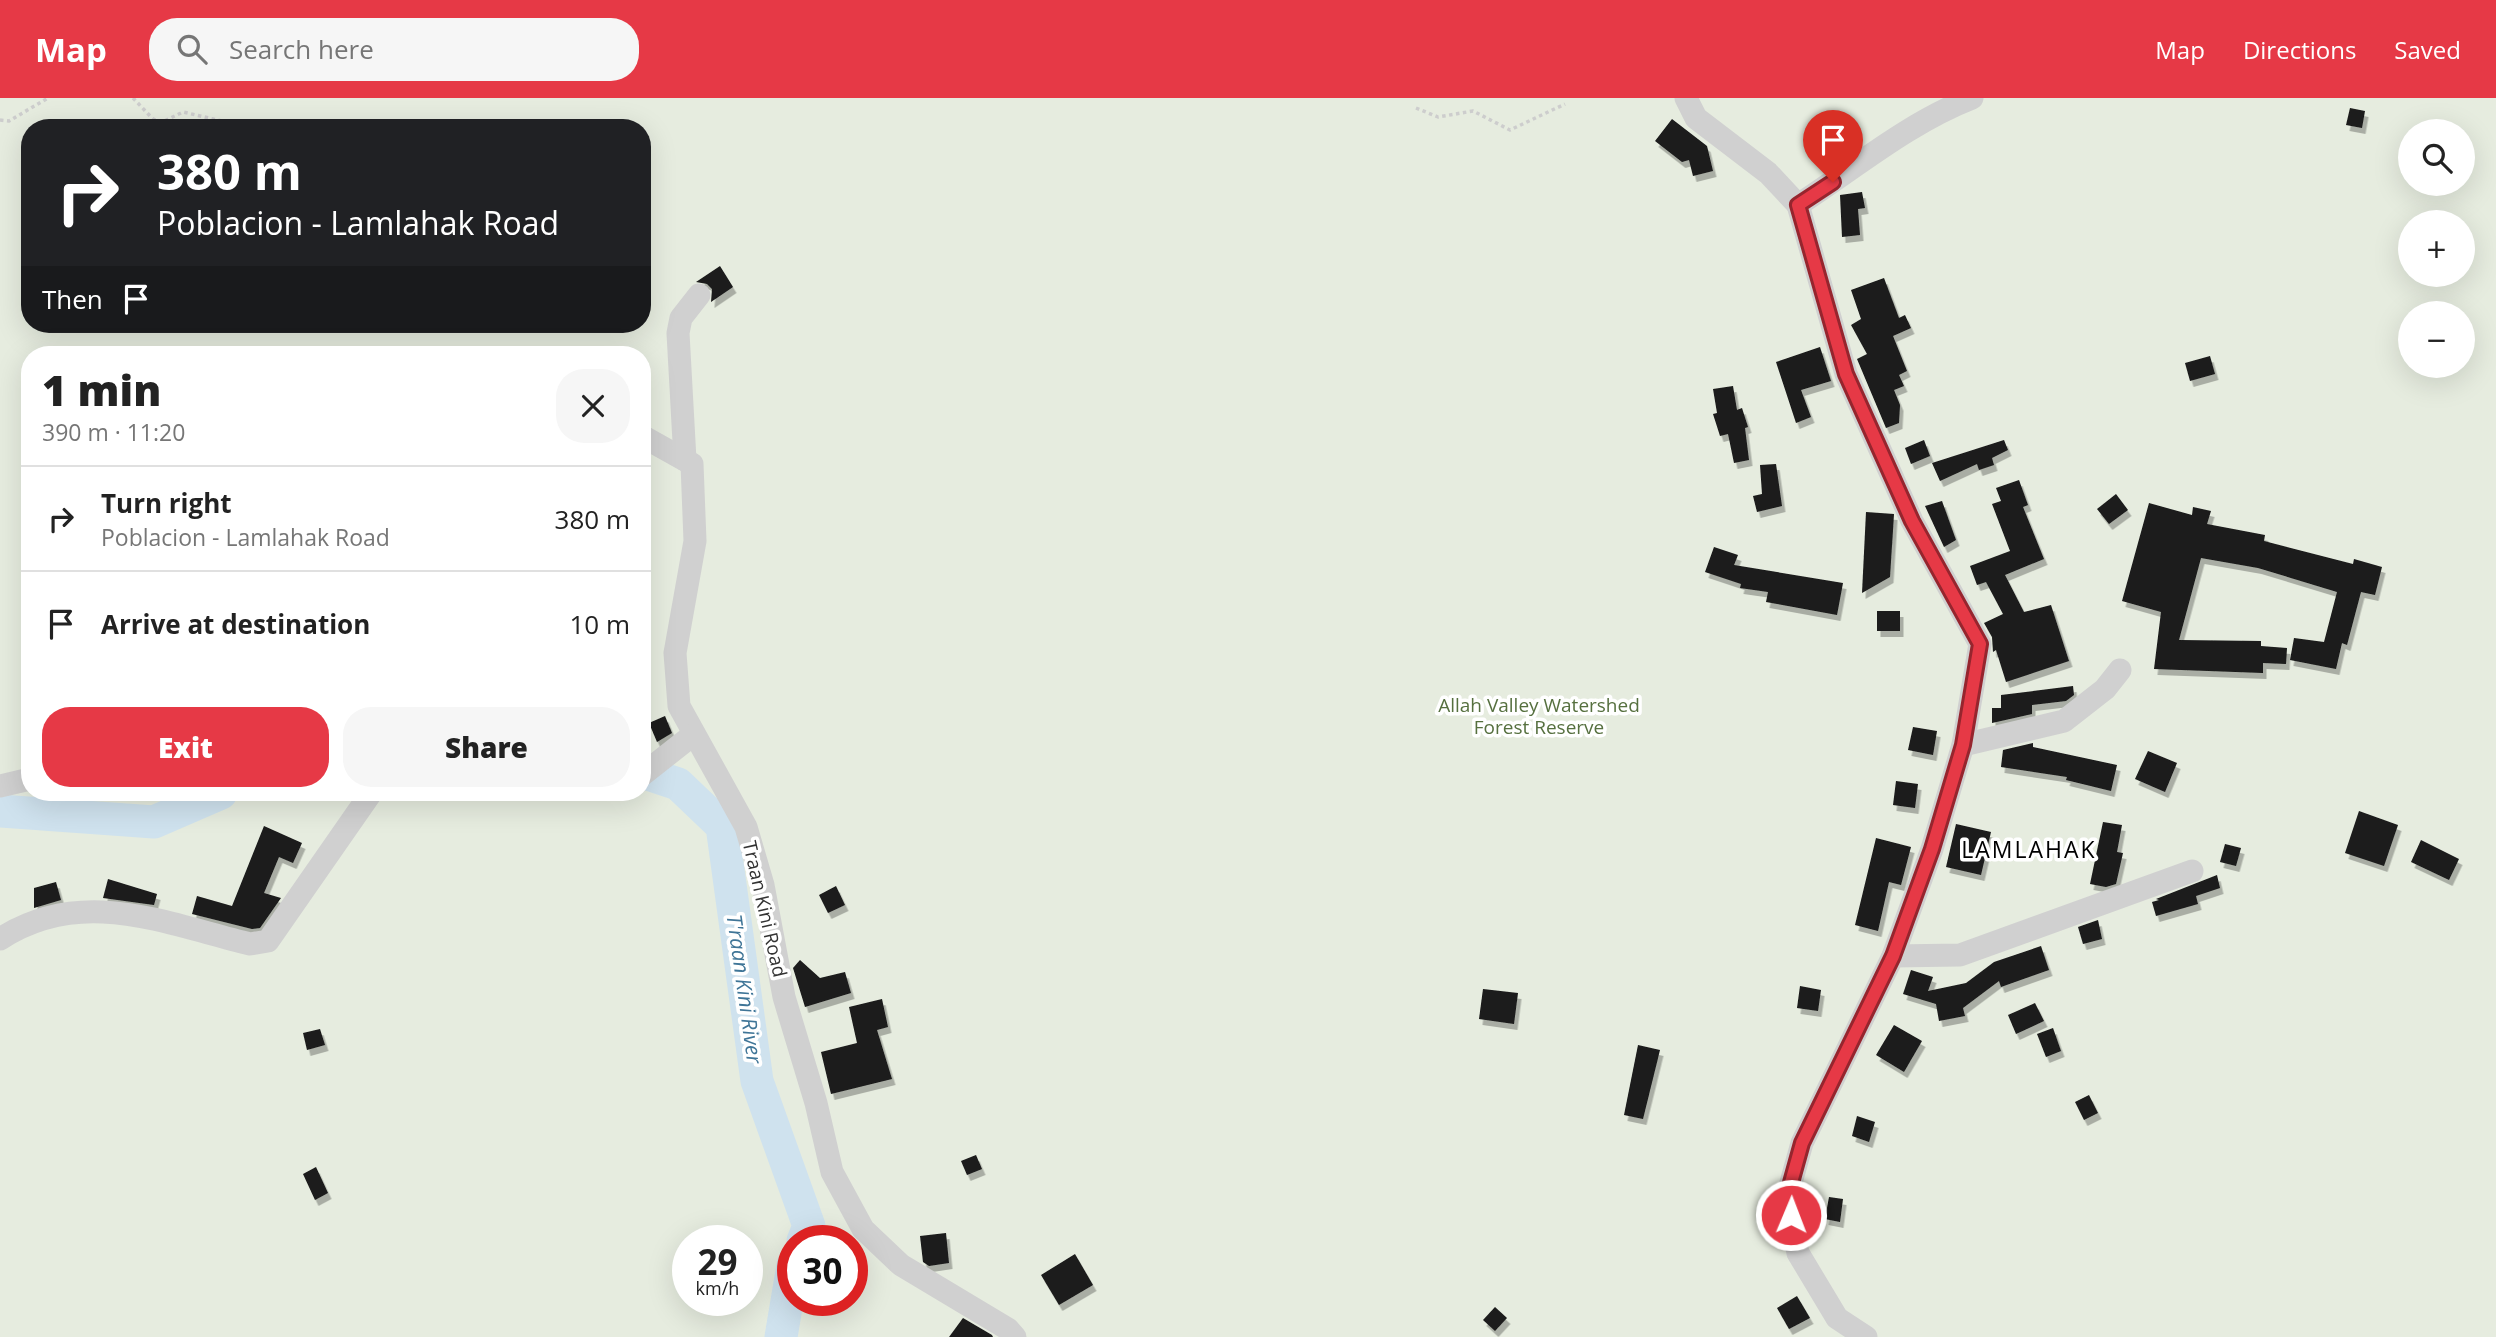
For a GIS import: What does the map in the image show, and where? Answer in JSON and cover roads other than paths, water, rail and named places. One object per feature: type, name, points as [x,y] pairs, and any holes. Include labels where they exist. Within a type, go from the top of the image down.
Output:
[{"type":"street","points":[[1686,98],[1696,118],[1768,173],[1798,205],[1846,374],[1912,521],[1980,644],[1963,745],[1932,849],[1893,956],[1802,1143],[1787,1197],[1797,1253],[1837,1318],[1866,1337]]},
{"type":"street","points":[[1798,205],[1906,132],[1944,109],[1972,98]]},
{"type":"street","points":[[685,460],[677,337],[681,318],[699,295]]},
{"type":"street","points":[[651,441],[685,460]]},
{"type":"street","name":"Traan Kini Road","points":[[685,460],[692,464],[695,541],[675,653],[679,706],[747,827],[763,885],[784,997],[832,1172],[863,1229],[901,1265],[1008,1329],[1015,1337]]},
{"type":"street","points":[[1963,745],[2064,721],[2105,689],[2120,670]]},
{"type":"street","points":[[651,768],[694,734]]},
{"type":"street","points":[[0,786],[21,781]]},
{"type":"street","points":[[0,939],[37,919],[77,910],[126,913],[250,944],[268,941],[365,801]]},
{"type":"street","points":[[1893,956],[1960,954],[2050,925],[2192,871]]},
{"type":"waterway","name":"T'raan Kini River","points":[[651,775],[678,784],[722,826],[757,1081],[809,1225]]},
{"type":"waterway","name":"T'raan Kini River","points":[[0,811],[154,822],[203,801]]},
{"type":"waterway","name":"T'raan Kini River","points":[[781,1337],[784,1316]]},
{"type":"district","name":"LAMLAHAK","points":[[2029,850]]},
{"type":"park label","name":"Allah Valley Watershed Forest Reserve","points":[[1539,716]]}]
